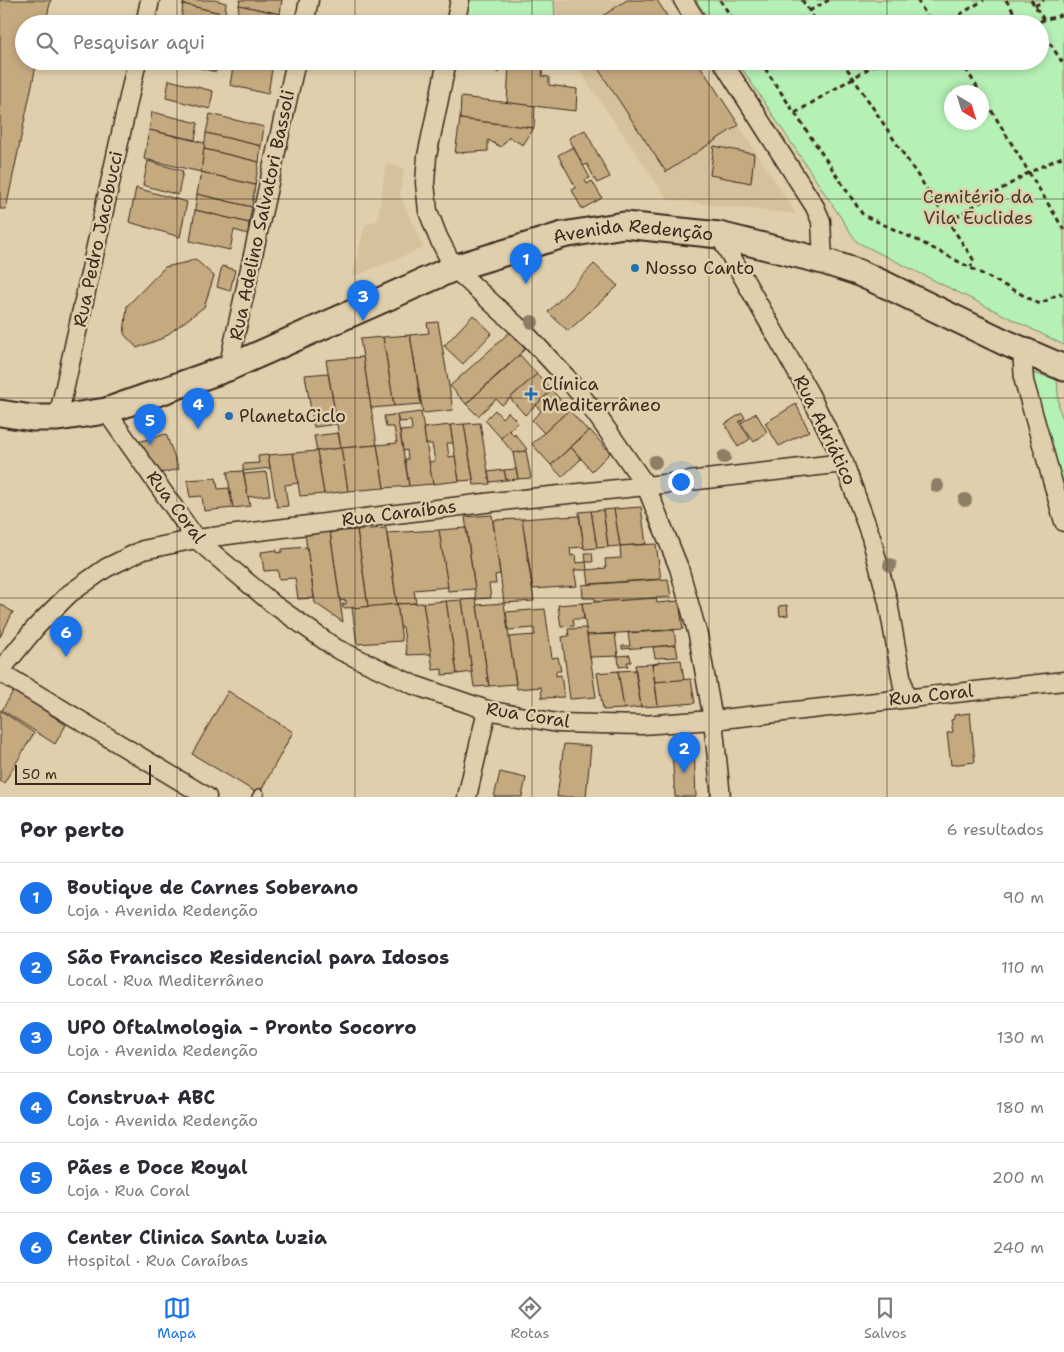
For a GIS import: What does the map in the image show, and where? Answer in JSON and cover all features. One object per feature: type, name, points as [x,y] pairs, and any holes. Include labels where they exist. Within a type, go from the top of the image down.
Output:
[{"type":"street","points":[[147,15],[150,0]]},
{"type":"street","points":[[306,15],[309,0]]},
{"type":"street","points":[[457,15],[460,0]]},
{"type":"street","points":[[683,0],[692,15]]},
{"type":"street","name":"Rua Pedro Jacobucci","points":[[58,418],[135,70]]},
{"type":"street","name":"Rua Adelino Salvatori Bassoli","points":[[228,368],[294,70]]},
{"type":"street","points":[[445,70],[427,156],[425,183],[428,211],[438,237],[454,268],[528,336],[566,376],[596,414],[646,486],[680,568],[698,635],[713,720],[721,797]]},
{"type":"street","points":[[728,70],[815,207],[820,222],[823,261]]},
{"type":"street","name":"Avenida Redenção","points":[[0,413],[32,418],[58,418],[106,411],[228,368],[454,268],[563,235],[624,225],[719,236],[823,261],[858,272],[1064,368]]},
{"type":"street","name":"Rua Adriático","points":[[719,236],[810,395],[844,463],[870,537],[888,602],[905,698]]},
{"type":"street","points":[[1022,350],[1024,381],[1064,522]]},
{"type":"street","name":"Rua Coral","points":[[106,411],[196,539],[273,604],[337,649],[414,685],[487,710],[558,723],[642,725],[713,720],[1064,681]]},
{"type":"street","name":"Rua Caraíbas","points":[[0,671],[36,627],[69,594],[106,568],[143,550],[196,539],[493,502],[844,463]]},
{"type":"street","points":[[0,671],[207,797]]},
{"type":"street","points":[[467,797],[487,710]]},
{"type":"path","points":[[720,0],[730,15]]},
{"type":"path","points":[[802,0],[812,15]]},
{"type":"path","points":[[809,11],[830,0]]},
{"type":"path","points":[[917,0],[926,15]]},
{"type":"path","points":[[959,15],[984,0]]},
{"type":"path","points":[[1006,0],[1015,15]]},
{"type":"path","points":[[1031,0],[1040,15]]},
{"type":"path","points":[[1034,6],[1044,0]]},
{"type":"path","points":[[1049,18],[1064,14]]},
{"type":"path","points":[[1049,42],[1064,66]]},
{"type":"path","points":[[766,70],[863,215],[919,240],[1040,304],[1060,293],[1064,298]]},
{"type":"path","points":[[848,70],[973,259],[971,267]]},
{"type":"path","points":[[795,114],[866,70]]},
{"type":"path","points":[[966,70],[976,85]]},
{"type":"path","points":[[989,107],[1064,230]]},
{"type":"path","points":[[948,222],[1028,173],[1064,156]]},
{"type":"shaded area","points":[[554,0],[657,0],[666,15],[555,15]]},
{"type":"shaded area","points":[[579,70],[703,70],[796,214],[668,200]]},
{"type":"shaded area","points":[[386,164],[404,168],[400,195],[423,248],[352,277],[365,225],[378,220]]},
{"type":"green space","points":[[468,0],[554,0],[555,15],[465,15]]},
{"type":"green space","name":"Cemitério da Vila Euclides","points":[[696,0],[1064,0],[1064,345],[857,242],[743,70],[1049,70],[1049,15],[706,15]]},
{"type":"green space","points":[[1032,373],[1057,379],[1059,409],[1064,421],[1064,487],[1034,393]]},
{"type":"building","points":[[0,0],[51,0],[47,15],[15,15],[15,70],[35,70],[6,209],[0,209]]},
{"type":"building","points":[[184,0],[215,0],[226,3],[225,14],[183,4]]},
{"type":"building","points":[[240,0],[282,0],[280,14],[239,5]]},
{"type":"building","points":[[627,0],[657,0],[666,15],[604,15]]},
{"type":"building","points":[[183,4],[225,14],[225,15],[182,15]]},
{"type":"building","points":[[239,5],[280,14],[280,15],[238,15]]},
{"type":"building","points":[[232,70],[272,70],[268,94],[230,85]]},
{"type":"building","points":[[509,70],[542,70],[542,76],[549,77],[549,85],[577,89],[576,111],[507,103]]},
{"type":"building","points":[[599,70],[703,70],[739,125],[666,172]]},
{"type":"building","points":[[169,80],[213,91],[210,109],[166,98]]},
{"type":"building","points":[[461,97],[535,106],[534,128],[460,119]]},
{"type":"building","points":[[152,112],[198,123],[195,140],[149,130]]},
{"type":"building","points":[[210,114],[264,127],[261,146],[206,133]]},
{"type":"building","points":[[460,119],[534,128],[523,145],[509,137],[501,147],[488,140],[488,151],[455,153]]},
{"type":"building","points":[[149,130],[205,143],[201,172],[144,159]]},
{"type":"building","points":[[585,130],[610,177],[597,183],[587,164],[583,166],[569,138]]},
{"type":"building","points":[[206,133],[261,146],[259,162],[204,149]]},
{"type":"building","points":[[714,146],[754,154],[751,183],[710,175]]},
{"type":"building","points":[[573,147],[590,178],[585,180],[587,184],[592,181],[602,198],[582,209],[572,190],[576,188],[558,155]]},
{"type":"building","points":[[204,149],[259,162],[255,185],[201,172]]},
{"type":"building","points":[[148,161],[183,171],[178,195],[143,185]]},
{"type":"building","points":[[201,172],[255,185],[252,207],[197,194]]},
{"type":"building","points":[[136,188],[187,202],[180,237],[129,222]]},
{"type":"building","points":[[197,194],[252,207],[249,223],[195,210]]},
{"type":"building","points":[[195,210],[249,223],[248,234],[234,230],[230,250],[190,241]]},
{"type":"building","points":[[195,259],[214,276],[204,307],[163,338],[137,348],[124,334],[127,306],[165,267]]},
{"type":"building","points":[[594,264],[618,286],[568,331],[548,312]]},
{"type":"building","points":[[222,266],[235,270],[230,291],[217,287]]},
{"type":"building","points":[[473,315],[492,333],[463,364],[444,346]]},
{"type":"building","points":[[438,322],[453,410],[423,413],[410,335],[429,333],[427,323]]},
{"type":"building","points":[[510,332],[525,349],[466,404],[450,386]]},
{"type":"building","points":[[410,335],[421,404],[394,406],[383,337]]},
{"type":"building","points":[[383,337],[394,406],[371,408],[360,339]]},
{"type":"building","points":[[520,355],[537,374],[502,405],[496,399],[478,416],[466,404]]},
{"type":"building","points":[[363,357],[377,445],[341,448],[326,360]]},
{"type":"building","points":[[328,373],[337,424],[314,427],[305,375]]},
{"type":"building","name":"Clínica Mediterrâneo","points":[[537,374],[552,390],[525,415],[510,398]]},
{"type":"building","points":[[552,390],[569,410],[544,433],[532,420],[541,411],[536,405]]},
{"type":"building","points":[[796,404],[809,431],[779,446],[765,423]]},
{"type":"building","points":[[495,410],[502,418],[508,412],[518,422],[501,438],[485,420]]},
{"type":"building","points":[[569,410],[588,431],[551,465],[532,444]]},
{"type":"building","points":[[421,412],[433,484],[409,486],[405,459],[408,459],[407,450],[403,451],[400,431],[412,430],[411,421],[399,422],[397,415]]},
{"type":"building","points":[[742,413],[745,418],[739,422],[750,439],[738,447],[725,424]]},
{"type":"building","points":[[756,413],[767,432],[754,442],[741,423]]},
{"type":"building","points":[[397,415],[409,486],[384,488],[377,445],[397,443],[394,427],[386,427],[384,416]]},
{"type":"building","points":[[480,423],[490,484],[474,485],[464,424]]},
{"type":"building","points":[[464,424],[473,480],[459,481],[450,425]]},
{"type":"building","points":[[450,425],[453,443],[447,443],[449,457],[455,456],[459,481],[433,484],[429,462],[435,461],[432,444],[426,444],[424,428]]},
{"type":"building","points":[[509,430],[514,436],[515,434],[527,449],[523,452],[513,453],[501,438]]},
{"type":"building","points":[[590,430],[610,453],[592,471],[571,447]]},
{"type":"building","points":[[338,433],[341,448],[317,451],[314,436]]},
{"type":"building","points":[[166,434],[179,469],[156,474],[138,442]]},
{"type":"building","points":[[377,445],[384,488],[348,491],[341,448]]},
{"type":"building","points":[[571,447],[581,459],[562,477],[551,465]]},
{"type":"building","points":[[341,448],[348,491],[324,494],[317,451]]},
{"type":"building","points":[[317,451],[324,494],[300,496],[293,453]]},
{"type":"building","points":[[526,451],[531,478],[518,479],[513,453]]},
{"type":"building","points":[[293,453],[298,483],[285,485],[288,506],[277,507],[268,455]]},
{"type":"building","points":[[268,455],[270,468],[243,471],[243,464],[259,463],[258,456]]},
{"type":"building","points":[[516,469],[518,479],[506,480],[504,470]]},
{"type":"building","points":[[504,470],[506,480],[490,482],[488,472]]},
{"type":"building","points":[[243,471],[250,506],[233,508],[227,472]]},
{"type":"building","points":[[266,472],[270,495],[248,497],[244,474]]},
{"type":"building","points":[[216,478],[218,489],[229,488],[233,508],[204,511],[202,496],[190,497],[187,480]]},
{"type":"building","points":[[641,507],[646,544],[620,546],[614,509]]},
{"type":"building","points":[[614,509],[620,546],[608,547],[603,510]]},
{"type":"building","points":[[603,510],[608,547],[597,548],[591,511]]},
{"type":"building","points":[[591,511],[597,548],[584,549],[579,512]]},
{"type":"building","points":[[492,515],[500,574],[495,575],[496,584],[489,584],[491,598],[476,599],[465,517]]},
{"type":"building","points":[[579,516],[584,547],[570,548],[571,556],[575,555],[576,563],[586,562],[587,570],[574,570],[577,586],[533,589],[522,519]]},
{"type":"building","points":[[522,519],[534,601],[504,603],[493,520]]},
{"type":"building","points":[[386,528],[397,604],[368,607],[357,530]]},
{"type":"building","points":[[466,528],[475,589],[448,591],[439,530]]},
{"type":"building","points":[[357,530],[368,607],[343,608],[342,604],[346,604],[346,600],[340,601],[330,532]]},
{"type":"building","points":[[439,530],[448,587],[414,590],[416,603],[397,604],[387,533]]},
{"type":"building","points":[[330,532],[343,622],[315,603],[305,534]]},
{"type":"building","points":[[656,544],[661,579],[589,584],[587,570],[606,568],[605,559],[621,558],[620,546]]},
{"type":"building","points":[[307,547],[314,598],[298,599],[295,578],[279,579],[278,570],[264,571],[261,552],[277,550],[277,553],[282,552],[282,549]]},
{"type":"building","points":[[585,553],[592,553],[593,562],[586,562]]},
{"type":"building","points":[[668,579],[671,597],[595,602],[595,598],[583,598],[582,585]]},
{"type":"building","points":[[656,598],[657,603],[679,601],[683,629],[587,635],[582,603]]},
{"type":"building","points":[[476,599],[489,686],[474,687],[462,600]]},
{"type":"building","points":[[462,600],[472,672],[457,674],[446,601]]},
{"type":"building","points":[[446,601],[457,674],[442,675],[442,669],[433,670],[423,603]]},
{"type":"building","points":[[423,603],[431,654],[407,655],[397,604]]},
{"type":"building","points":[[504,603],[516,684],[489,686],[477,605]]},
{"type":"building","points":[[582,603],[584,619],[573,619],[574,626],[561,627],[558,605]]},
{"type":"building","points":[[0,604],[13,612],[0,637]]},
{"type":"building","points":[[397,604],[402,641],[357,644],[352,608]]},
{"type":"building","points":[[787,605],[788,615],[780,616],[779,606]]},
{"type":"building","points":[[545,609],[552,658],[558,657],[561,671],[556,671],[556,676],[561,675],[564,697],[542,698],[541,687],[517,689],[509,637],[535,635],[534,628],[508,630],[506,612]]},
{"type":"building","points":[[586,628],[596,697],[570,699],[562,637],[569,636],[568,629]]},
{"type":"building","points":[[674,630],[676,645],[622,649],[622,646],[630,646],[628,633]]},
{"type":"building","points":[[615,634],[618,656],[590,657],[587,635]]},
{"type":"building","points":[[676,645],[678,657],[655,658],[653,647]]},
{"type":"building","points":[[630,655],[631,662],[627,662],[628,666],[619,667],[618,656]]},
{"type":"building","points":[[681,660],[684,680],[655,682],[652,664]]},
{"type":"building","points":[[652,664],[658,706],[641,707],[635,665]]},
{"type":"building","points":[[635,670],[641,707],[624,709],[618,671]]},
{"type":"building","points":[[618,671],[624,709],[603,710],[597,673]]},
{"type":"building","points":[[691,679],[695,703],[658,706],[655,682]]},
{"type":"building","points":[[14,690],[66,725],[55,744],[2,710]]},
{"type":"building","points":[[228,691],[293,732],[259,794],[192,754]]},
{"type":"building","points":[[0,710],[34,733],[4,783],[0,781]]},
{"type":"building","points":[[970,713],[975,762],[951,765],[947,733],[953,732],[951,720],[954,719],[954,715]]},
{"type":"building","points":[[564,744],[591,746],[586,797],[557,797]]},
{"type":"building","points":[[694,748],[696,797],[675,797],[672,750]]},
{"type":"building","points":[[500,772],[526,778],[522,797],[494,797]]},
{"type":"place","name":"Nosso Canto","points":[[635,268]]},
{"type":"place","name":"Boutique de Carnes Soberano","points":[[526,284]]},
{"type":"place","name":"UPO Oftalmologia - Pronto Socorro","points":[[363,321]]},
{"type":"place","name":"Clínica Mediterrâneo","points":[[531,394]]},
{"type":"place","name":"PlanetaCiclo","points":[[229,416]]},
{"type":"place","name":"Construa+ ABC","points":[[198,429]]},
{"type":"place","name":"Pães e Doce Royal","points":[[150,445]]},
{"type":"place","name":"Center Clinica Santa Luzia","points":[[66,657]]},
{"type":"place","name":"São Francisco Residencial para Idosos","points":[[684,773]]}]
